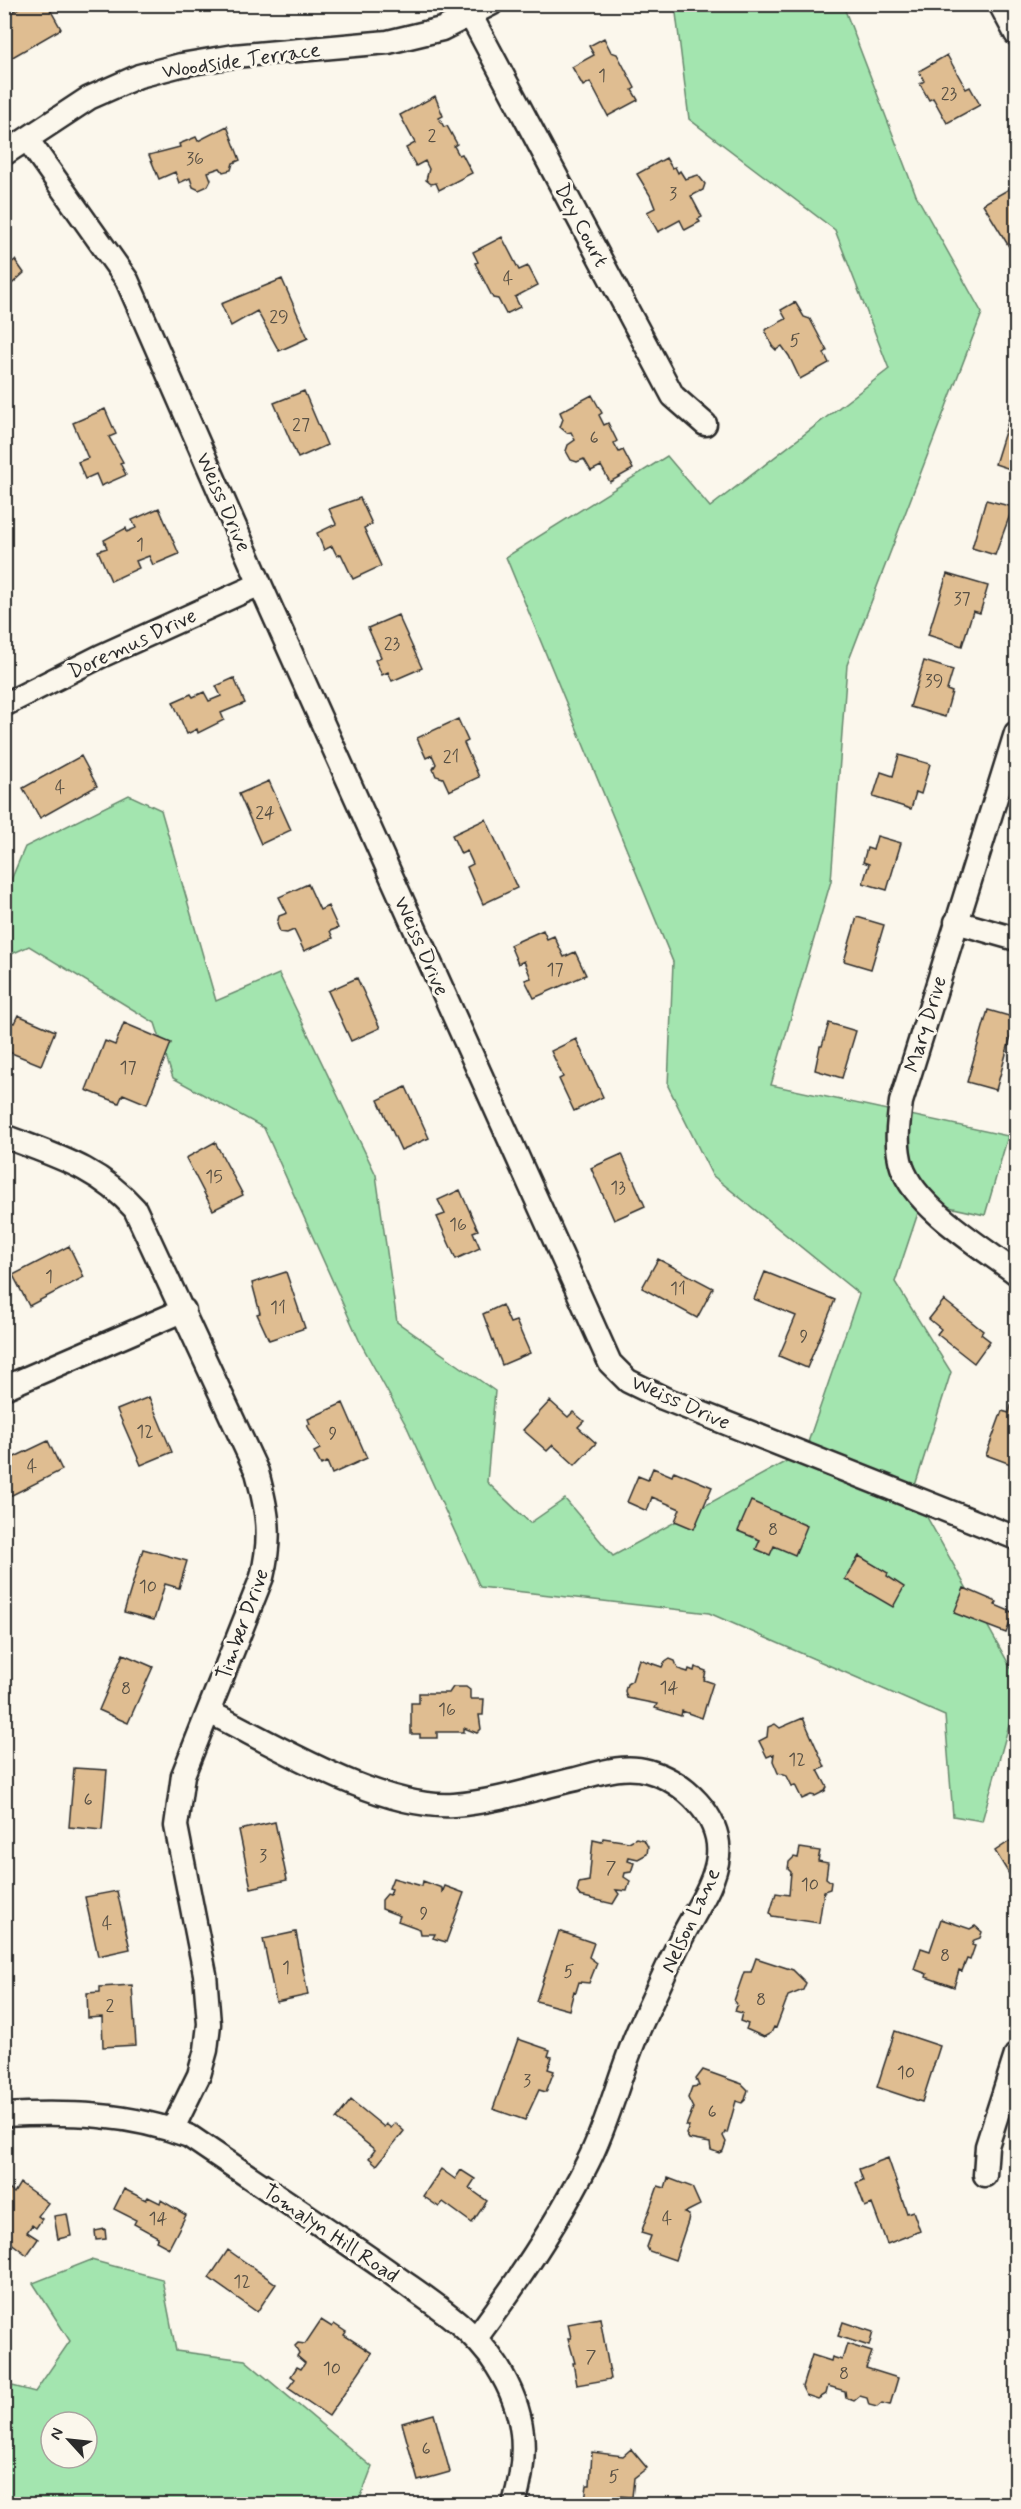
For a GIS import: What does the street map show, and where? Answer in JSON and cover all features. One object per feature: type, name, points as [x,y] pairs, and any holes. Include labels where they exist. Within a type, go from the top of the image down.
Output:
[{"type":"street","name":"Woodside Terrace","points":[[4,154],[89,98],[138,76],[181,64],[234,56],[388,42],[442,30],[492,4]]},
{"type":"street","points":[[1000,4],[1017,34]]},
{"type":"street","name":"Dey Court","points":[[471,16],[673,396],[705,424]]},
{"type":"street","name":"Weiss Drive","points":[[27,139],[128,280],[260,584],[610,1363],[628,1380],[663,1398],[1017,1538]]},
{"type":"street","name":"Doremus Drive","points":[[4,705],[101,656],[260,584]]},
{"type":"street","name":"Mary Drive","points":[[1017,733],[901,1102],[897,1128],[898,1154],[913,1189],[940,1214],[1017,1273]]},
{"type":"street","points":[[956,922],[1017,939]]},
{"type":"street","name":"Timber Drive","points":[[4,1136],[71,1162],[118,1189],[142,1220],[258,1472],[270,1526],[268,1552],[262,1577],[183,1775],[176,1826],[205,1974],[209,2024],[206,2050],[199,2075],[172,2130]]},
{"type":"street","points":[[4,1388],[184,1310]]},
{"type":"street","name":"Nelson Lane","points":[[208,1712],[352,1782],[388,1796],[426,1804],[452,1805],[479,1802],[612,1770],[638,1769],[650,1771],[684,1789],[709,1819],[718,1856],[709,1887],[641,2023],[589,2161],[512,2289],[476,2338]]},
{"type":"street","points":[[985,2175],[987,2146],[1017,2055]]},
{"type":"street","name":"Tomalyn Hill Road","points":[[4,2115],[49,2113],[101,2115],[140,2120],[189,2136],[443,2311],[476,2338],[497,2366],[518,2413],[524,2438],[524,2464],[514,2505]]},
{"type":"green space","points":[[675,5],[843,5],[916,195],[982,313],[847,665],[831,881],[771,1085],[1008,1136],[985,1215],[922,1201],[895,1282],[951,1372],[913,1492],[1016,1677],[1016,1700],[982,1821],[953,1816],[945,1716],[709,1613],[480,1587],[407,1427],[359,1340],[264,1128],[173,1078],[155,1023],[29,946],[5,957],[5,894],[25,847],[129,795],[161,810],[216,1001],[279,974],[376,1175],[397,1322],[495,1391],[487,1482],[530,1523],[565,1499],[613,1556],[805,1451],[859,1294],[712,1175],[668,1086],[673,962],[506,557],[667,456],[710,507],[889,369],[835,230],[689,119]]},
{"type":"green space","points":[[91,2260],[162,2279],[176,2351],[245,2360],[372,2467],[358,2504],[5,2504],[5,2384],[35,2392],[70,2341],[33,2283]]},
{"type":"building","points":[[26,4],[47,4],[61,29],[4,62],[4,16]]},
{"type":"building","points":[[604,38],[611,52],[617,54],[635,88],[632,90],[638,100],[608,116],[590,82],[583,86],[572,67],[594,55],[589,46]]},
{"type":"building","points":[[947,55],[966,89],[970,87],[980,105],[947,123],[933,98],[929,100],[920,84],[924,81],[919,71]]},
{"type":"building","points":[[435,96],[443,116],[439,118],[444,127],[447,126],[457,144],[454,146],[459,155],[462,154],[472,173],[439,190],[436,183],[431,184],[426,180],[429,169],[425,161],[416,166],[406,148],[415,143],[400,115]]},
{"type":"building","points":[[227,126],[240,160],[233,163],[231,170],[223,172],[220,168],[208,172],[211,180],[208,186],[199,190],[193,187],[190,178],[179,183],[175,172],[159,179],[149,155],[180,147],[179,144],[196,137],[198,141]]},
{"type":"building","points":[[666,158],[672,168],[675,167],[678,173],[680,171],[685,179],[698,175],[705,184],[703,190],[691,196],[702,217],[698,219],[700,222],[685,230],[680,220],[658,232],[647,212],[655,208],[637,174]]},
{"type":"building","points":[[1016,185],[1016,258],[983,204]]},
{"type":"building","points":[[502,237],[519,270],[528,266],[538,285],[515,297],[520,307],[506,314],[498,299],[493,298],[475,263],[478,262],[473,252]]},
{"type":"building","points":[[15,260],[24,273],[4,291],[4,263],[7,266]]},
{"type":"building","points":[[282,279],[308,338],[279,351],[257,311],[231,326],[221,304]]},
{"type":"building","points":[[795,302],[804,317],[810,319],[827,351],[824,353],[829,363],[800,379],[782,346],[776,350],[765,330],[786,319],[781,310]]},
{"type":"building","points":[[304,391],[327,445],[298,458],[274,403]]},
{"type":"building","points":[[592,395],[602,413],[599,415],[604,425],[608,423],[617,441],[614,443],[619,452],[623,450],[633,469],[610,482],[601,466],[591,471],[584,459],[577,462],[571,460],[566,451],[568,445],[575,440],[571,432],[567,433],[560,427],[563,419],[560,412]]},
{"type":"building","points":[[105,409],[116,434],[109,437],[123,462],[120,463],[126,475],[101,486],[96,474],[85,479],[78,462],[88,458],[73,423]]},
{"type":"building","points":[[1009,419],[1016,421],[1016,471],[995,464]]},
{"type":"building","points":[[360,498],[372,524],[364,528],[381,566],[353,579],[341,554],[337,556],[332,546],[324,550],[317,533],[336,524],[329,509]]},
{"type":"building","points":[[986,500],[1013,507],[995,555],[972,548]]},
{"type":"building","points":[[159,508],[179,554],[153,565],[149,556],[136,561],[139,568],[111,581],[98,551],[107,548],[104,540],[126,528],[127,532],[136,528],[132,520]]},
{"type":"building","points":[[947,574],[988,586],[980,613],[973,611],[962,646],[928,635]]},
{"type":"building","points":[[398,615],[422,668],[392,681],[388,672],[382,675],[375,660],[381,657],[368,628]]},
{"type":"building","points":[[924,661],[953,670],[947,690],[952,692],[945,717],[910,707]]},
{"type":"building","points":[[234,678],[245,703],[221,713],[224,720],[198,733],[197,729],[187,734],[173,702],[191,694],[193,697],[204,692],[209,701],[221,696],[216,686]]},
{"type":"building","points":[[458,719],[468,741],[464,743],[479,777],[449,791],[443,778],[436,776],[433,769],[436,764],[432,755],[426,758],[417,738]]},
{"type":"building","points":[[899,755],[930,764],[921,794],[916,792],[911,809],[873,797],[881,772],[893,776]]},
{"type":"building","points":[[81,756],[97,786],[40,818],[23,788]]},
{"type":"building","points":[[269,781],[291,830],[261,844],[239,794]]},
{"type":"building","points":[[486,819],[517,888],[483,904],[467,867],[473,864],[467,851],[461,854],[452,835]]},
{"type":"building","points":[[877,836],[901,843],[887,890],[863,883],[869,864],[863,862],[867,848],[873,850]]},
{"type":"building","points":[[308,884],[320,910],[328,906],[338,928],[330,931],[333,938],[304,951],[294,930],[287,933],[280,932],[277,924],[279,916],[287,913],[279,897]]},
{"type":"building","points":[[857,917],[884,925],[871,969],[844,961]]},
{"type":"building","points":[[543,930],[547,939],[554,936],[564,957],[575,952],[586,975],[534,998],[525,980],[531,978],[524,961],[518,964],[510,945]]},
{"type":"building","points":[[357,978],[380,1028],[351,1041],[328,991]]},
{"type":"building","points":[[988,1010],[1016,1018],[996,1090],[967,1082]]},
{"type":"building","points":[[18,1015],[55,1031],[41,1065],[4,1050],[4,1019],[14,1023]]},
{"type":"building","points":[[124,1023],[171,1043],[147,1104],[123,1094],[119,1103],[86,1090],[105,1041],[115,1045]]},
{"type":"building","points":[[829,1023],[856,1031],[842,1078],[815,1070],[820,1046],[822,1046]]},
{"type":"building","points":[[576,1039],[603,1097],[574,1111],[559,1079],[563,1077],[551,1051]]},
{"type":"building","points":[[406,1087],[429,1138],[401,1150],[378,1100]]},
{"type":"building","points":[[215,1142],[243,1195],[213,1210],[186,1158]]},
{"type":"building","points":[[622,1154],[645,1206],[614,1220],[591,1168]]},
{"type":"building","points":[[460,1190],[478,1230],[473,1232],[480,1248],[456,1259],[437,1217],[445,1214],[438,1200]]},
{"type":"building","points":[[69,1246],[84,1277],[29,1306],[13,1275]]},
{"type":"building","points":[[658,1259],[713,1288],[697,1318],[642,1288]]},
{"type":"building","points":[[286,1272],[305,1328],[269,1340],[257,1314],[260,1313],[252,1283]]},
{"type":"building","points":[[765,1272],[835,1300],[807,1368],[779,1356],[796,1316],[754,1299]]},
{"type":"building","points":[[944,1300],[983,1331],[981,1334],[990,1341],[974,1363],[937,1334],[941,1329],[929,1319]]},
{"type":"building","points":[[502,1305],[510,1323],[516,1321],[530,1353],[502,1365],[483,1314]]},
{"type":"building","points":[[149,1397],[172,1452],[141,1465],[117,1410]]},
{"type":"building","points":[[1013,1399],[1016,1401],[1016,1466],[986,1455],[1002,1411],[1009,1413]]},
{"type":"building","points":[[550,1401],[568,1417],[573,1412],[584,1421],[578,1427],[596,1443],[575,1465],[553,1445],[547,1451],[523,1430]]},
{"type":"building","points":[[343,1403],[367,1458],[332,1474],[327,1462],[321,1465],[314,1452],[320,1449],[307,1425],[310,1424],[308,1419]]},
{"type":"building","points":[[48,1441],[62,1470],[8,1497],[4,1489],[4,1462]]},
{"type":"building","points":[[653,1468],[672,1476],[674,1471],[712,1487],[694,1529],[675,1521],[680,1509],[652,1497],[647,1511],[627,1502],[638,1476],[648,1480]]},
{"type":"building","points":[[751,1501],[807,1526],[795,1555],[774,1546],[770,1555],[756,1549],[760,1540],[738,1531]]},
{"type":"building","points":[[143,1549],[187,1561],[179,1588],[165,1584],[154,1620],[124,1612]]},
{"type":"building","points":[[859,1556],[888,1573],[887,1576],[904,1587],[893,1607],[845,1579]]},
{"type":"building","points":[[964,1588],[997,1602],[995,1605],[1014,1613],[1006,1633],[954,1613]]},
{"type":"building","points":[[123,1654],[153,1667],[128,1723],[99,1710]]},
{"type":"building","points":[[639,1659],[662,1667],[670,1659],[675,1661],[678,1669],[688,1672],[689,1669],[694,1671],[695,1667],[706,1671],[704,1680],[713,1683],[702,1718],[682,1711],[681,1716],[655,1708],[657,1704],[627,1698],[625,1691],[627,1684],[632,1681]]},
{"type":"building","points":[[453,1687],[466,1687],[470,1690],[470,1699],[484,1699],[483,1715],[479,1715],[481,1729],[477,1733],[464,1728],[464,1732],[437,1732],[437,1738],[420,1738],[420,1734],[411,1734],[411,1703],[419,1703],[419,1693],[449,1693]]},
{"type":"building","points":[[803,1718],[825,1767],[818,1770],[827,1787],[825,1791],[815,1796],[811,1795],[802,1799],[787,1776],[778,1773],[773,1761],[774,1754],[767,1757],[759,1741],[767,1737],[768,1727],[775,1724],[780,1728]]},
{"type":"building","points":[[74,1768],[107,1770],[102,1830],[69,1827]]},
{"type":"building","points":[[275,1822],[287,1880],[251,1888],[239,1830]]},
{"type":"building","points":[[603,1838],[629,1842],[636,1838],[644,1840],[648,1847],[647,1854],[638,1859],[629,1857],[628,1861],[634,1863],[631,1872],[625,1873],[624,1877],[630,1881],[627,1891],[616,1890],[619,1894],[613,1904],[580,1896],[577,1892],[579,1883],[589,1881],[593,1840],[602,1842]]},
{"type":"building","points":[[1013,1839],[1016,1844],[1016,1880],[1014,1882],[995,1851]]},
{"type":"building","points":[[800,1848],[820,1851],[818,1861],[828,1863],[826,1878],[831,1882],[830,1889],[824,1891],[819,1923],[772,1916],[770,1913],[776,1893],[789,1895],[791,1872],[788,1869],[789,1862],[794,1857],[798,1858]]},
{"type":"building","points":[[393,1878],[422,1886],[423,1881],[442,1888],[442,1893],[445,1886],[464,1893],[446,1942],[433,1938],[435,1934],[421,1934],[420,1929],[398,1921],[400,1916],[382,1909],[382,1900],[387,1894],[390,1895],[392,1889],[389,1888]]},
{"type":"building","points":[[117,1891],[130,1949],[98,1956],[85,1897]]},
{"type":"building","points":[[941,1919],[970,1929],[975,1926],[982,1932],[980,1938],[974,1940],[972,1945],[975,1946],[970,1960],[967,1959],[962,1971],[959,1970],[954,1987],[926,1977],[927,1974],[914,1969],[921,1948],[930,1951]]},
{"type":"building","points":[[559,1931],[594,1943],[589,1957],[597,1963],[589,1983],[579,1982],[569,2010],[536,2001]]},
{"type":"building","points":[[296,1932],[308,1995],[276,2002],[263,1939]]},
{"type":"building","points":[[756,1958],[793,1970],[806,1983],[803,1990],[788,1996],[776,2028],[774,2027],[771,2033],[764,2037],[746,2029],[748,2024],[740,2021],[742,2013],[735,2011],[737,2006],[734,2001],[744,1972],[751,1972]]},
{"type":"building","points":[[132,1985],[136,2045],[103,2047],[102,2017],[88,2018],[87,1993],[100,1992],[100,1987]]},
{"type":"building","points":[[895,2031],[940,2046],[922,2102],[877,2087]]},
{"type":"building","points":[[518,2039],[550,2050],[548,2056],[552,2057],[548,2069],[554,2071],[546,2092],[539,2090],[525,2120],[493,2109]]},
{"type":"building","points":[[703,2070],[742,2084],[748,2090],[742,2103],[736,2101],[727,2133],[725,2132],[723,2136],[726,2142],[723,2151],[719,2153],[711,2150],[710,2143],[689,2139],[686,2134],[689,2126],[686,2126],[693,2108],[688,2098],[692,2087],[699,2086],[696,2079]]},
{"type":"building","points":[[351,2100],[384,2127],[386,2124],[391,2128],[395,2123],[404,2131],[377,2165],[369,2158],[375,2150],[336,2119]]},
{"type":"building","points":[[888,2158],[907,2213],[913,2211],[920,2231],[887,2244],[872,2204],[865,2207],[856,2183],[863,2180],[859,2169]]},
{"type":"building","points":[[441,2169],[455,2179],[461,2170],[475,2179],[469,2188],[487,2201],[472,2223],[443,2202],[439,2207],[423,2196]]},
{"type":"building","points":[[668,2178],[692,2187],[700,2205],[684,2213],[689,2215],[688,2221],[675,2260],[649,2251],[647,2247],[651,2236],[641,2233],[658,2186],[665,2188]]},
{"type":"building","points":[[20,2183],[48,2203],[38,2216],[42,2219],[36,2228],[32,2225],[27,2232],[38,2239],[27,2255],[6,2239],[4,2241],[4,2189],[6,2187],[14,2193]]},
{"type":"building","points":[[124,2189],[146,2200],[148,2197],[160,2203],[161,2200],[186,2215],[169,2248],[156,2241],[158,2237],[134,2224],[136,2220],[114,2209]]},
{"type":"building","points":[[67,2214],[71,2236],[58,2239],[54,2216]]},
{"type":"building","points":[[105,2229],[106,2239],[96,2240],[95,2231]]},
{"type":"building","points":[[228,2250],[276,2284],[257,2312],[209,2278]]},
{"type":"building","points":[[600,2318],[611,2379],[577,2385],[573,2363],[575,2363],[568,2338],[571,2338],[568,2324]]},
{"type":"building","points":[[321,2320],[332,2327],[334,2324],[346,2332],[344,2335],[372,2353],[329,2416],[288,2388],[295,2379],[291,2376],[297,2367],[301,2369],[305,2363],[297,2356],[299,2353],[295,2346],[298,2343],[305,2344]]},
{"type":"building","points":[[843,2322],[873,2332],[869,2346],[838,2336]]},
{"type":"building","points":[[847,2344],[872,2352],[866,2368],[898,2378],[890,2405],[882,2403],[877,2407],[869,2405],[867,2398],[860,2396],[854,2401],[846,2398],[845,2391],[828,2386],[826,2394],[818,2399],[806,2395],[802,2387],[812,2355],[831,2361],[832,2357],[842,2360]]},
{"type":"building","points":[[434,2414],[450,2472],[418,2481],[402,2423]]},
{"type":"building","points":[[631,2449],[647,2468],[634,2478],[632,2497],[619,2496],[618,2504],[587,2504],[588,2500],[585,2500],[587,2485],[590,2485],[592,2452],[623,2456]]}]
